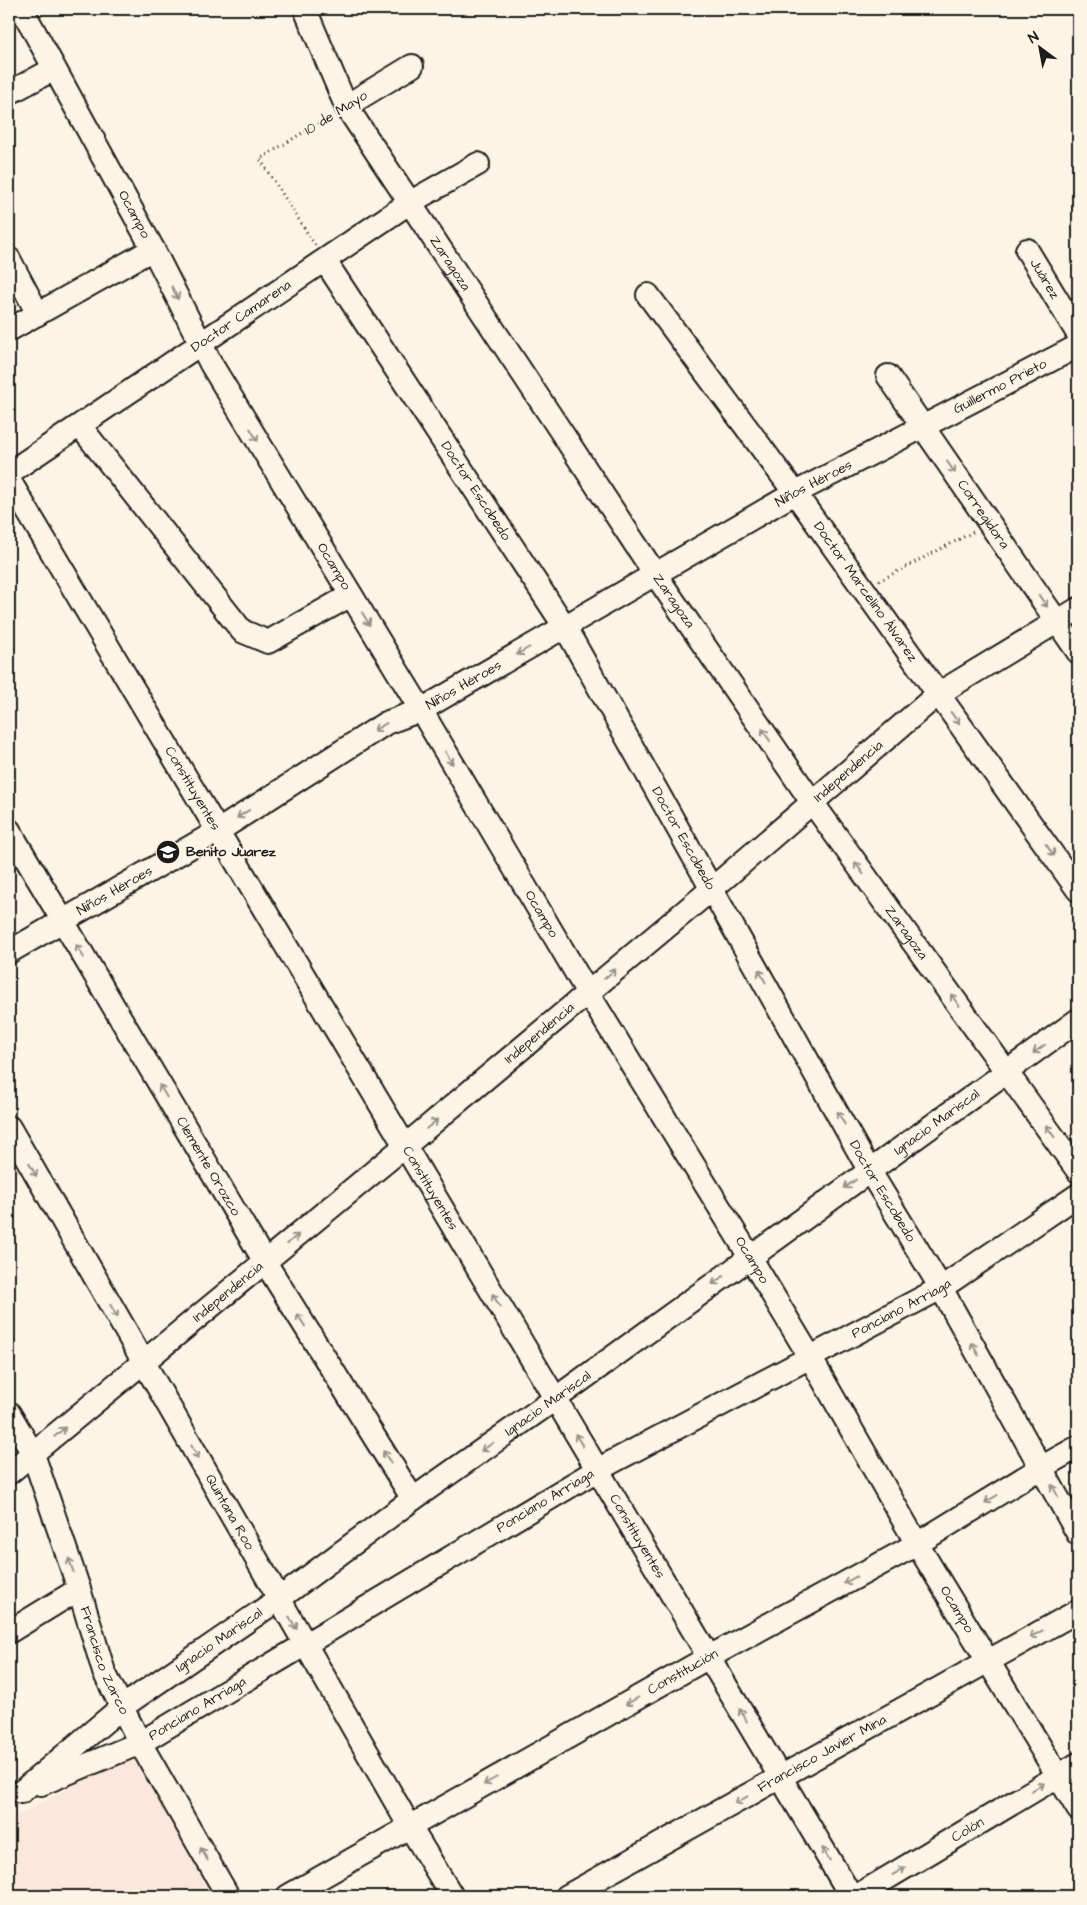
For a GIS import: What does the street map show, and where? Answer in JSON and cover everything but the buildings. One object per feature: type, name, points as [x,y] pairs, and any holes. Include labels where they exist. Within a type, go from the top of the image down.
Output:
[{"type":"street","name":"Ocampo","points":[[22,9],[153,249],[211,364],[421,710],[588,993],[750,1257],[810,1357],[917,1544],[1078,1809]]},
{"type":"street","name":"Zaragoza","points":[[308,10],[346,106],[409,204],[655,574],[812,802],[1078,1171]]},
{"type":"street","name":"10 de Mayo","points":[[346,106],[412,66]]},
{"type":"street","points":[[9,93],[54,69]]},
{"type":"street","name":"Doctor Camarena","points":[[9,473],[409,204],[478,164]]},
{"type":"street","points":[[9,330],[153,249]]},
{"type":"street","name":"Juárez","points":[[1027,250],[1078,334]]},
{"type":"street","points":[[9,259],[38,314]]},
{"type":"street","name":"Doctor Escobedo","points":[[325,261],[566,627],[869,1170],[941,1288],[1078,1534]]},
{"type":"street","name":"Doctor Marcelino Álvarez","points":[[648,295],[795,493],[1078,890]]},
{"type":"street","name":"Guillermo Prieto","points":[[923,427],[1078,346]]},
{"type":"street","name":"Corregidora","points":[[888,376],[1078,652]]},
{"type":"street","points":[[80,426],[242,631],[268,642],[351,594]]},
{"type":"street","name":"Niños Héroes","points":[[9,952],[218,831],[386,723],[421,710],[795,493],[923,427]]},
{"type":"street","name":"Constituyentes","points":[[9,480],[851,1896]]},
{"type":"street","name":"Independencia","points":[[9,1473],[588,993],[938,694],[1078,609]]},
{"type":"street","name":"Clemente Orozco","points":[[9,830],[265,1262],[413,1499]]},
{"type":"street","name":"Ignacio Mariscal","points":[[15,1796],[122,1707],[279,1599],[413,1499],[555,1399],[1078,1020]]},
{"type":"street","name":"Quintana Roo","points":[[9,1127],[410,1827],[452,1896]]},
{"type":"street","name":"Ponciano Arriaga","points":[[15,1796],[140,1743],[597,1470],[941,1288],[1078,1195]]},
{"type":"street","name":"Francisco Zarco","points":[[9,1413],[33,1454],[79,1589],[104,1672],[140,1743],[228,1896]]},
{"type":"street","name":"Constitución","points":[[288,1896],[708,1657],[917,1544],[1042,1467],[1078,1448]]},
{"type":"street","points":[[9,1632],[79,1589]]},
{"type":"street","name":"Francisco Javier Mina","points":[[567,1896],[1078,1611]]},
{"type":"street","name":"Colón","points":[[857,1896],[1078,1764]]},
{"type":"path","name":"10 de Mayo","points":[[325,261],[260,159],[346,106]]},
{"type":"path","points":[[864,590],[989,523]]},
{"type":"shaded area","points":[[140,1750],[218,1896],[9,1896],[9,1820]]},
{"type":"place","name":"Benito Juarez","points":[[168,852]]}]
